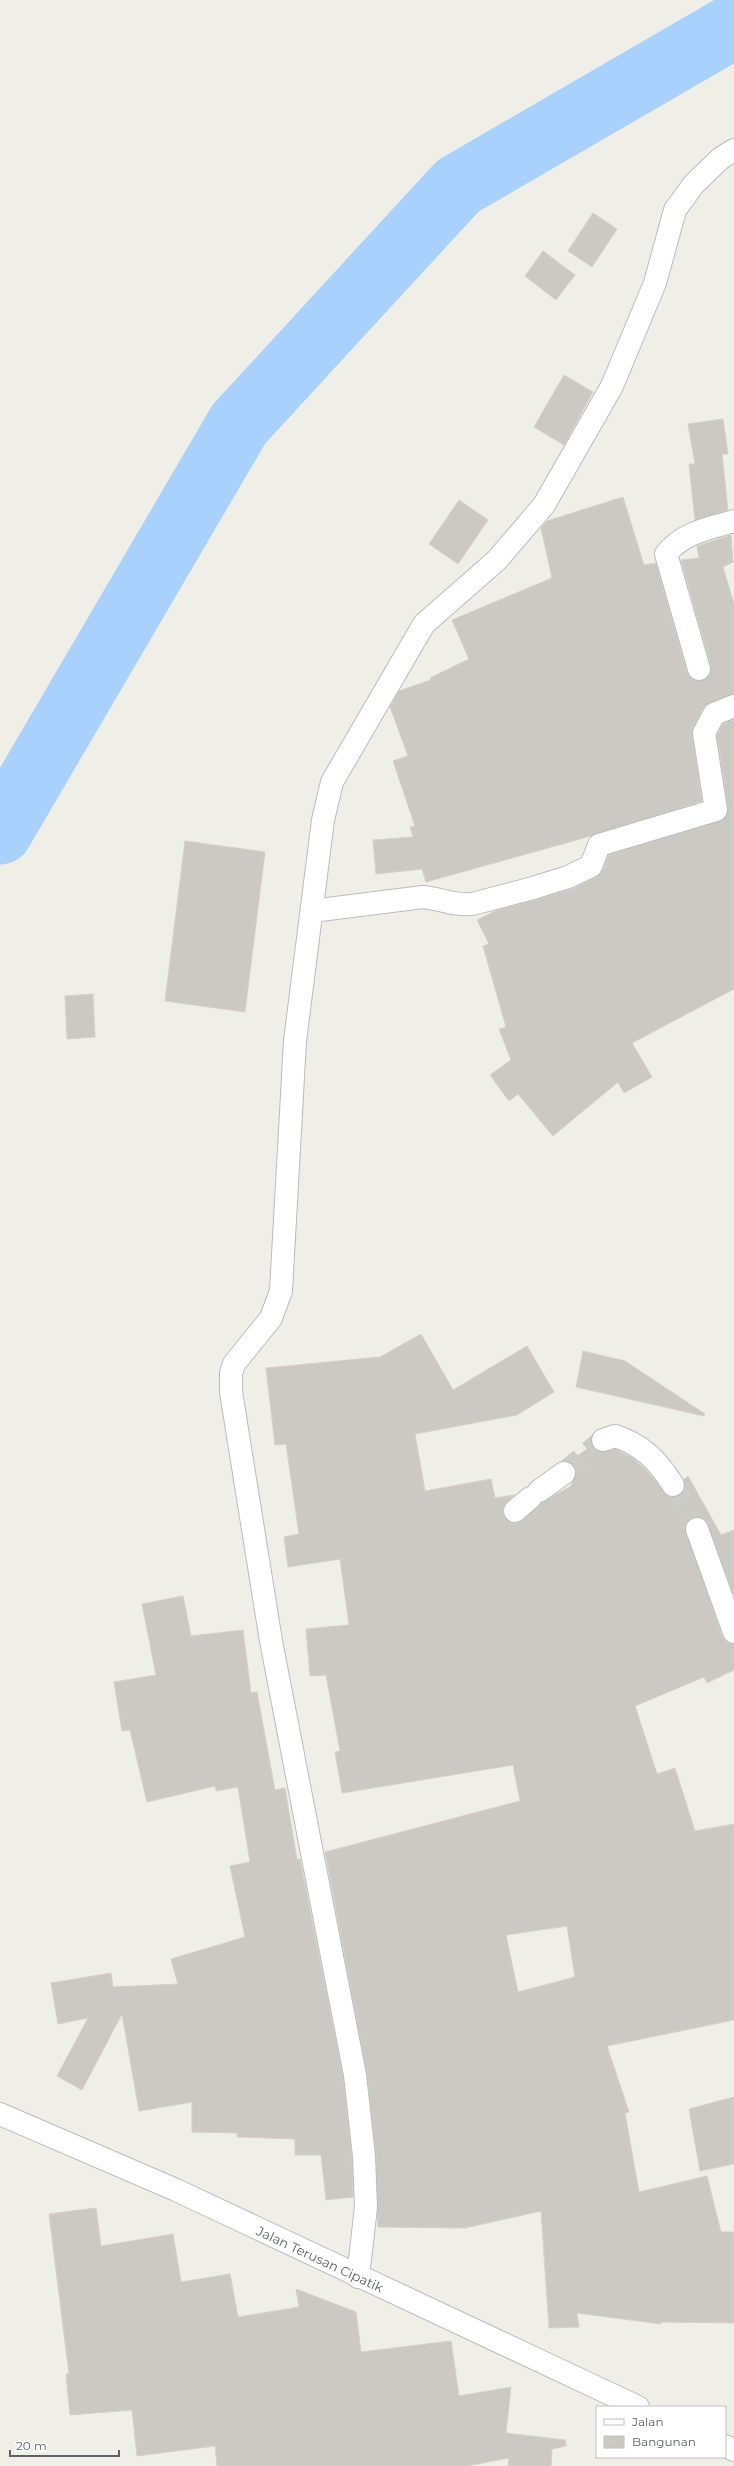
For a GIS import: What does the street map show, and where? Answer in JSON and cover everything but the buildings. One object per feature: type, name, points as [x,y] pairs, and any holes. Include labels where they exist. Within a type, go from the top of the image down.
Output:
[{"type":"street","points":[[358,2277],[366,2207],[364,2156],[355,2076],[271,1641],[231,1392],[231,1373],[234,1364],[271,1318],[281,1291],[295,1041],[323,820],[332,782],[424,624],[497,560],[544,505],[612,386],[655,283],[675,210],[694,184],[721,158],[734,150]]},
{"type":"street","points":[[699,669],[666,554],[676,542],[692,533],[734,521]]},
{"type":"street","points":[[312,911],[423,897],[438,899],[457,906],[472,904],[568,877],[591,866],[599,845],[716,810],[704,733],[714,714],[734,706]]},
{"type":"street","points":[[603,1440],[615,1436],[645,1450],[660,1465],[673,1485]]},
{"type":"street","points":[[528,1500],[564,1473]]},
{"type":"street","points":[[697,1529],[734,1632]]},
{"type":"street","name":"Jalan Terusan Cipatik","points":[[0,2114],[176,2190],[358,2277],[636,2406]]},
{"type":"waterway","points":[[0,832],[239,424],[458,186],[734,26]]},
{"type":"tunnel","points":[[564,1473],[603,1440]]},
{"type":"tunnel","points":[[673,1485],[697,1529]]}]
